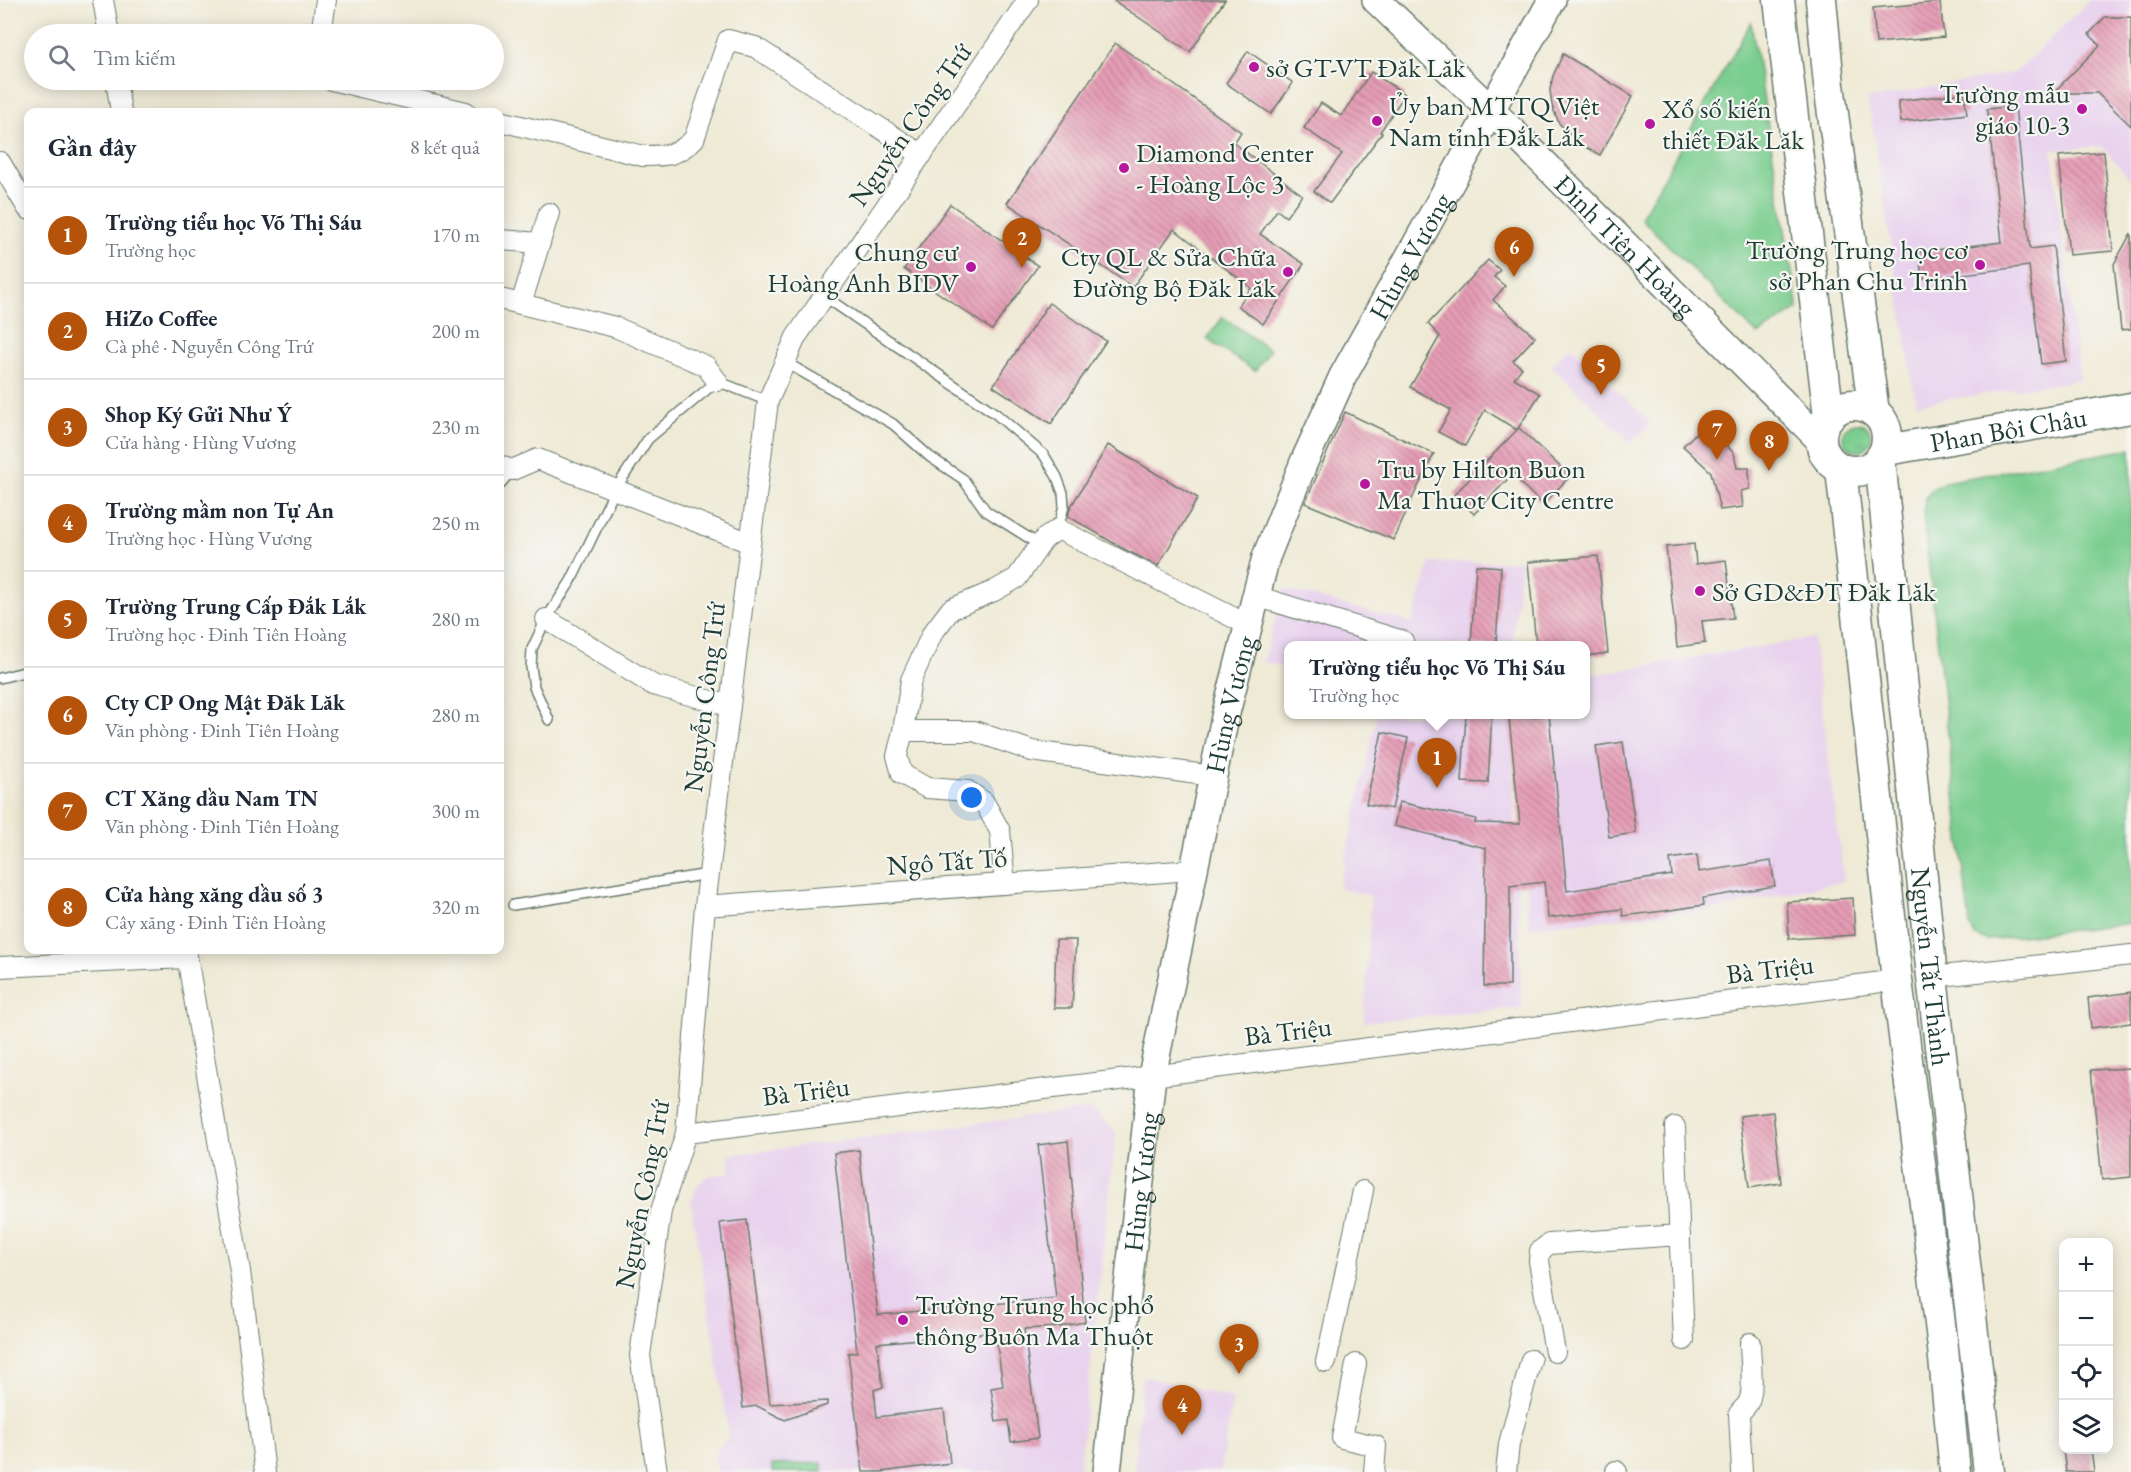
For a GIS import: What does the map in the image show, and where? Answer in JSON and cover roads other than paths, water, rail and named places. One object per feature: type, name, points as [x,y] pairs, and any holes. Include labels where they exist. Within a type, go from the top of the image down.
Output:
[{"type":"main road","points":[[1779,0],[1827,458],[1841,469],[1852,472],[1863,471],[1874,466],[1883,454],[1888,439],[1886,428],[1874,412],[1860,405],[1844,407],[1825,429]]},
{"type":"main road","points":[[1821,0],[1828,85],[1874,412]]},
{"type":"main road","name":"Phan Bội Châu","points":[[1883,454],[2131,408]]},
{"type":"main road","name":"Nguyễn Tất Thành","points":[[1883,454],[1932,977],[1989,1472]]},
{"type":"main road","name":"Nguyễn Tất Thành","points":[[1841,469],[1897,980],[1943,1348],[1955,1472]]},
{"type":"main road","points":[[1897,980],[1932,977]]},
{"type":"street","points":[[103,0],[107,24]]},
{"type":"street","points":[[322,24],[326,0]]},
{"type":"street","name":"Nguyễn Công Trứ","points":[[657,1472],[640,1355],[661,1211],[686,1133],[705,906],[768,401],[796,337],[1029,0]]},
{"type":"street","name":"Đinh Tiên Hoàng","points":[[1376,0],[1825,429]]},
{"type":"street","name":"Hùng Vương","points":[[1107,1472],[1152,1076],[1212,776],[1266,557],[1304,462],[1343,376],[1552,0]]},
{"type":"street","points":[[504,122],[643,156],[661,156],[683,150],[694,138],[728,40],[755,47],[922,155]]},
{"type":"street","points":[[118,90],[121,108]]},
{"type":"street","points":[[373,90],[449,108]]},
{"type":"street","points":[[0,162],[24,202]]},
{"type":"street","points":[[521,304],[549,213]]},
{"type":"street","points":[[504,240],[540,243]]},
{"type":"street","points":[[504,300],[615,327],[706,366],[717,381]]},
{"type":"street","points":[[504,474],[538,459],[750,543]]},
{"type":"street","points":[[1005,884],[1000,831],[984,802],[968,790],[927,788],[902,774],[897,756],[911,680],[932,634],[951,609],[994,591],[1017,578],[1044,539],[1058,529],[1248,625]]},
{"type":"street","points":[[1256,596],[1403,641]]},
{"type":"street","points":[[546,619],[653,685],[730,706]]},
{"type":"street","points":[[903,731],[974,731],[1032,751],[1212,776]]},
{"type":"street","name":"Ngô Tất Tố","points":[[705,906],[1192,870]]},
{"type":"street","points":[[0,967],[186,954],[240,1271],[265,1472]]},
{"type":"street","points":[[1932,977],[2131,956]]},
{"type":"street","name":"Bà Triệu","points":[[686,1133],[1152,1076],[1897,980]]},
{"type":"street","points":[[1675,1127],[1684,1340]]},
{"type":"street","points":[[1326,1362],[1363,1191]]},
{"type":"street","points":[[1555,1352],[1539,1261],[1540,1251],[1549,1244],[1680,1235]]},
{"type":"street","points":[[1742,1472],[1739,1414],[1748,1403],[1751,1394],[1750,1343]]},
{"type":"street","points":[[1506,1472],[1509,1444],[1531,1360]]},
{"type":"street","points":[[1356,1364],[1341,1438],[1376,1446],[1374,1472]]},
{"type":"lane","points":[[824,297],[996,414],[1044,455],[1063,493],[1064,506],[1058,529]]},
{"type":"lane","points":[[785,362],[893,424],[930,457],[963,479],[986,511],[1040,545]]},
{"type":"lane","points":[[549,720],[534,687],[531,667],[532,649],[546,619],[571,581],[615,490],[648,439],[717,381],[768,401]]},
{"type":"lane","points":[[0,678],[24,672]]},
{"type":"lane","points":[[513,905],[709,874]]},
{"type":"place","name":"sở GT-VT Đăk Lăk","points":[[1254,67]]},
{"type":"place","name":"Trường mẫu giáo 10-3","points":[[2082,109]]},
{"type":"place","name":"Ủy ban MTTQ Việt Nam tỉnh Đắk Lắk","points":[[1377,121]]},
{"type":"place","name":"Xổ số kiến thiết Đăk Lăk","points":[[1650,124]]},
{"type":"place","name":"Diamond Center - Hoàng Lộc 3","points":[[1124,168]]},
{"type":"place","name":"Trường Trung học cơ sở Phan Chu Trinh","points":[[1980,265]]},
{"type":"place","name":"Chung cư Hoàng Anh BIDV","points":[[971,267]]},
{"type":"place","name":"HiZo Coffee","points":[[1022,268]]},
{"type":"place","name":"Cty QL & Sửa Chữa Đường Bộ Đăk Lăk","points":[[1288,272]]},
{"type":"place","name":"Cty CP Ong Mật Đăk Lăk","points":[[1514,277]]},
{"type":"place","name":"Trường Trung Cấp Đắk Lắk","points":[[1601,395]]},
{"type":"place","name":"CT Xăng dầu Nam TN","points":[[1717,460]]},
{"type":"place","name":"Cửa hàng xăng dầu số 3","points":[[1769,471]]},
{"type":"place","name":"Tru by Hilton Buon Ma Thuot City Centre","points":[[1365,484]]},
{"type":"place","name":"Sở GD&ĐT Đăk Lăk","points":[[1700,591]]},
{"type":"place","name":"Trường tiểu học Võ Thị Sáu","points":[[1437,788]]},
{"type":"place","name":"Trường Trung học phổ thông Buôn Ma Thuột","points":[[903,1320]]},
{"type":"place","name":"Shop Ký Gửi Như Ý","points":[[1239,1374]]},
{"type":"place","name":"Trường mầm non Tự An","points":[[1182,1435]]}]
